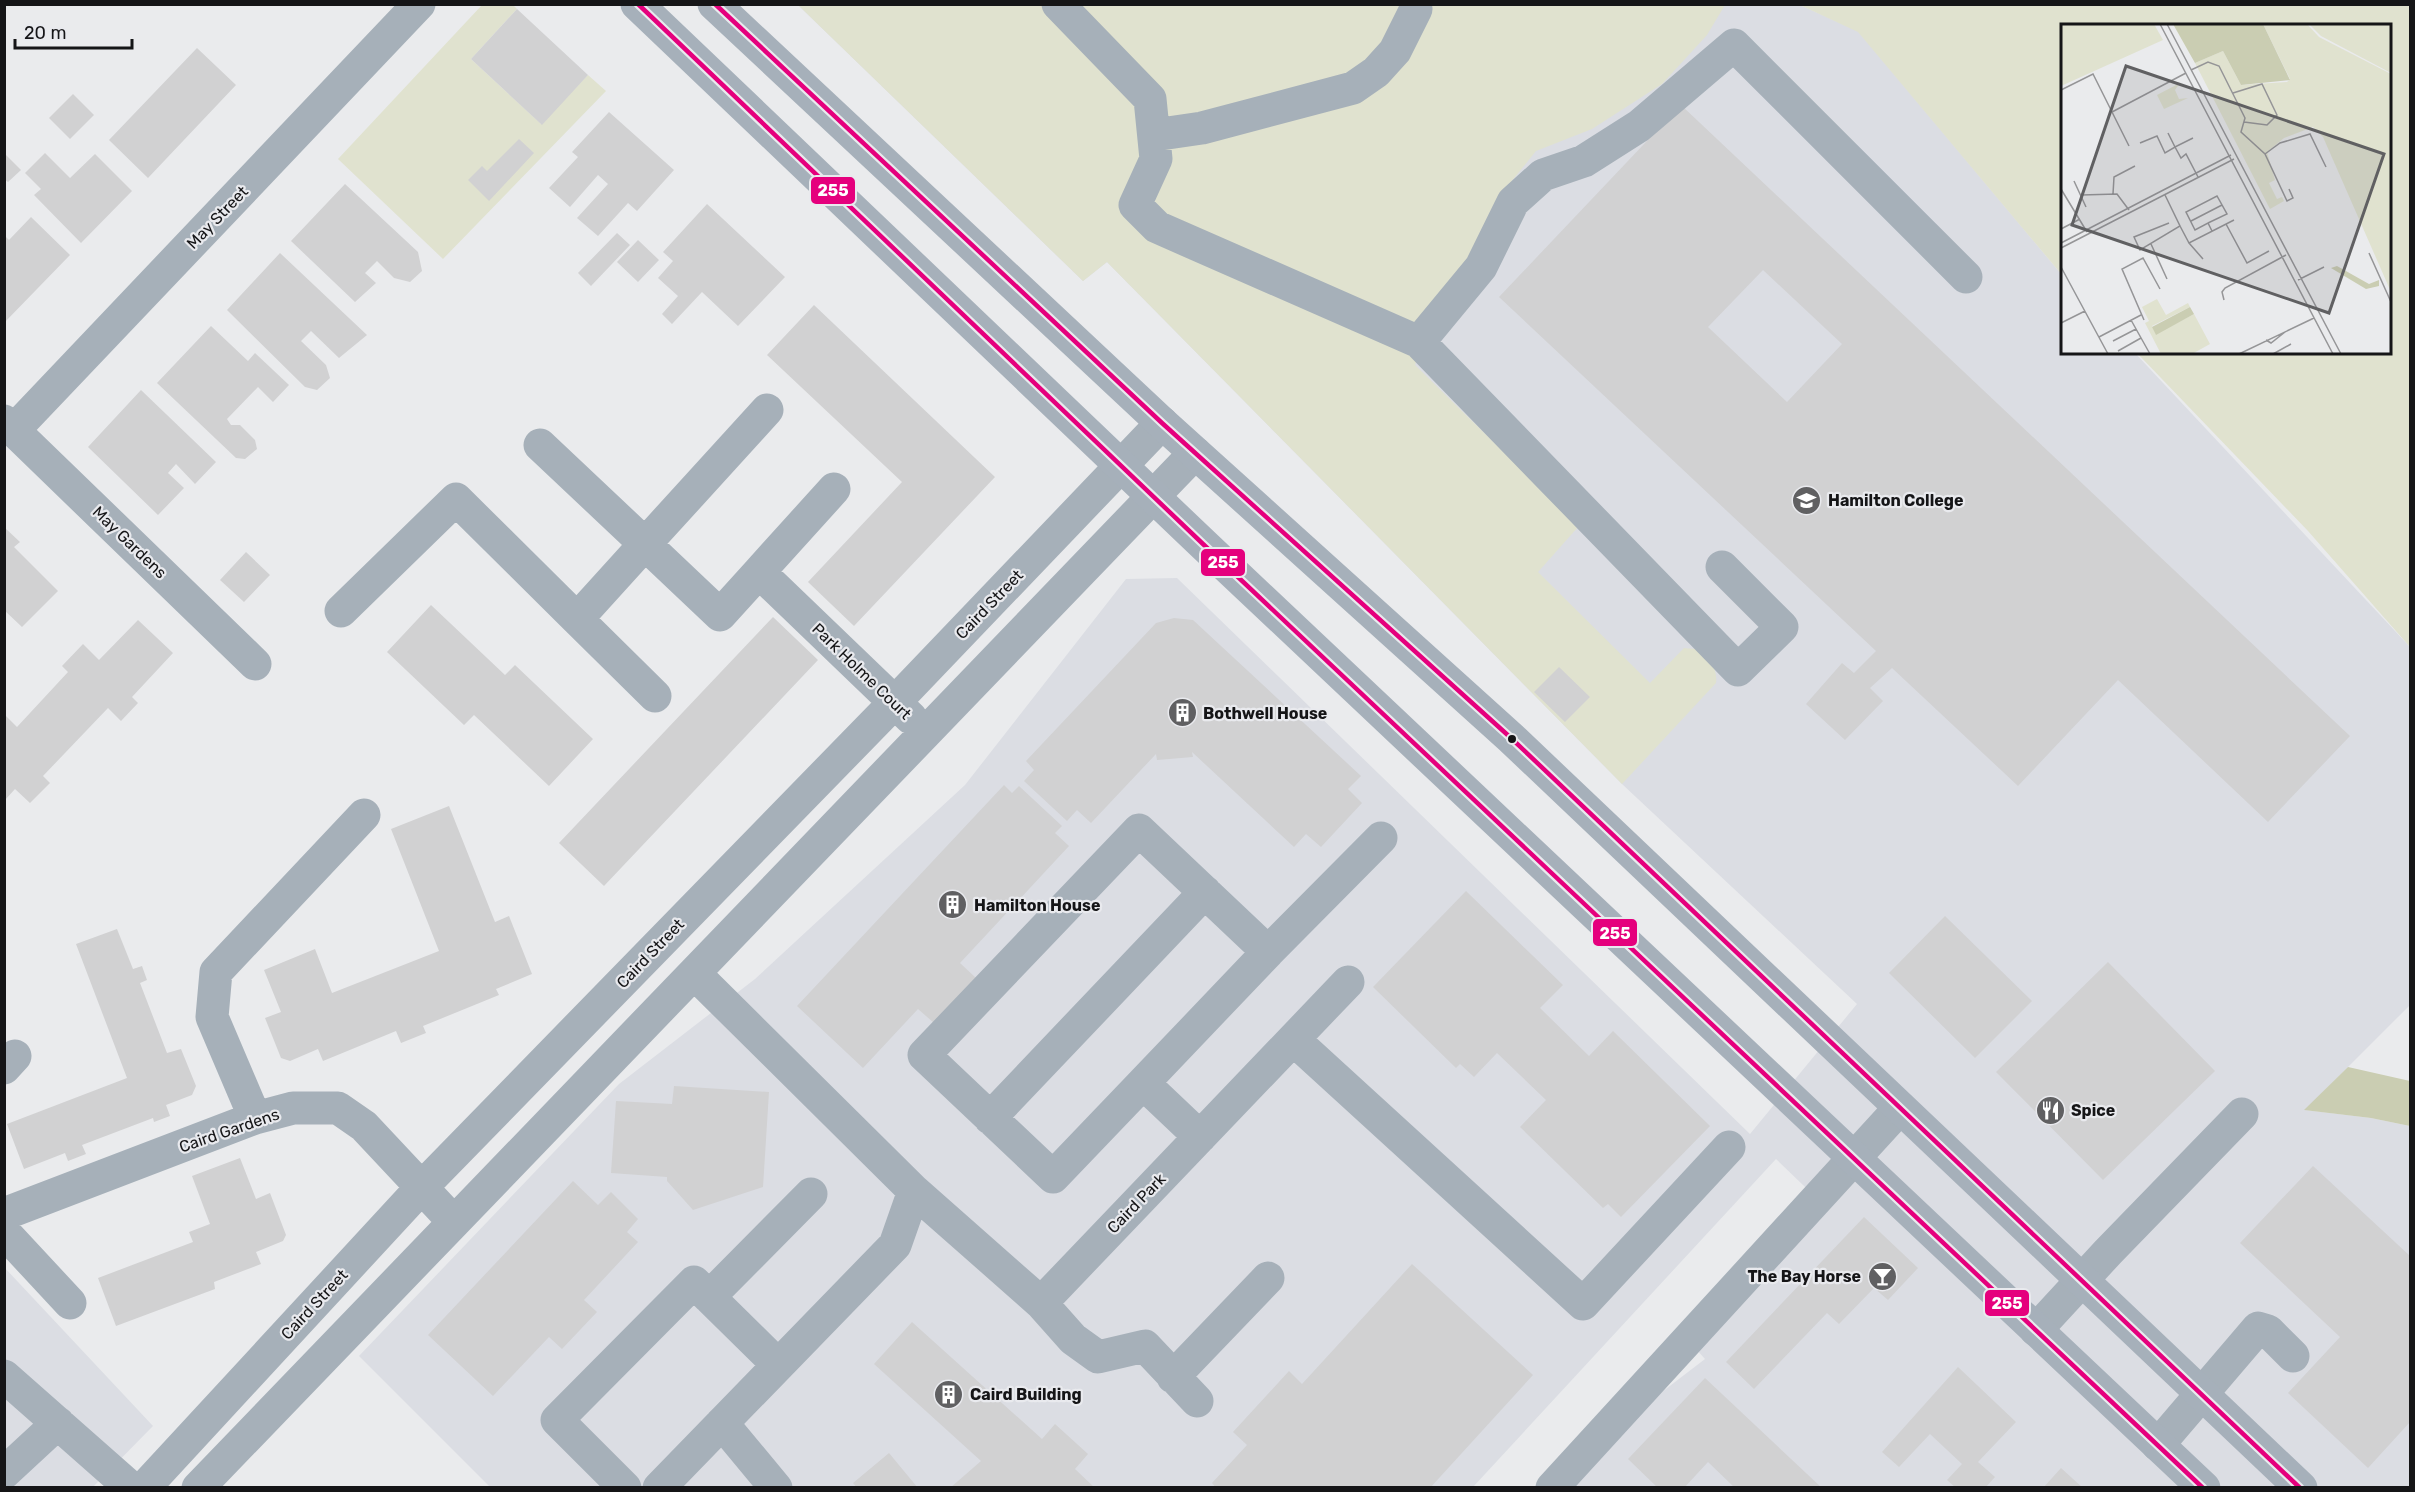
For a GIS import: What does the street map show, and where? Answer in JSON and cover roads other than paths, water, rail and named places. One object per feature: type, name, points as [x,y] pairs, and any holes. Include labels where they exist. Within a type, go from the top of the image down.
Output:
[{"type":"main road","points":[[637,4],[1152,496],[2204,1488]]},
{"type":"main road","points":[[714,4],[1162,423],[1511,738],[2301,1488]]},
{"type":"street","name":"May Street","points":[[9,425],[419,4]]},
{"type":"street","points":[[1058,4],[1150,99],[1156,159],[1136,205],[1157,227],[1419,342],[1738,670],[1782,627],[1722,567]]},
{"type":"street","points":[[1154,135],[1202,128],[1353,88],[1376,72],[1395,51],[1416,9],[1415,4]]},
{"type":"street","points":[[1419,342],[1481,267],[1512,202],[1543,175],[1584,161],[1638,126],[1734,45],[1966,277]]},
{"type":"street","points":[[577,619],[767,410]]},
{"type":"street","name":"Caird Street","points":[[144,1488],[422,1186],[895,702],[1162,423]]},
{"type":"street","name":"May Gardens","points":[[9,425],[255,664]]},
{"type":"street","points":[[540,444],[720,615],[834,489]]},
{"type":"street","points":[[198,1488],[1195,453]]},
{"type":"street","points":[[341,611],[456,499],[655,696]]},
{"type":"street","name":"Park Holme Court","points":[[759,572],[925,733]]},
{"type":"street","points":[[255,1118],[213,1017],[216,972],[364,815]]},
{"type":"street","points":[[1268,952],[1139,830],[924,1055],[1053,1178],[1268,952],[1381,838]]},
{"type":"street","points":[[990,1118],[1204,892]]},
{"type":"street","points":[[694,973],[914,1191],[1041,1303],[1073,1339],[1098,1357],[1145,1346],[1197,1401]]},
{"type":"street","name":"Caird Park","points":[[1041,1303],[1348,982]]},
{"type":"street","points":[[1294,1040],[1583,1304],[1729,1147]]},
{"type":"street","points":[[1143,1083],[1200,1137]]},
{"type":"street","name":"Caird Gardens","points":[[4,1214],[255,1118],[293,1108],[338,1108],[364,1126],[454,1222]]},
{"type":"street","points":[[1552,1488],[1900,1108]]},
{"type":"street","points":[[2036,1330],[2242,1114]]},
{"type":"street","points":[[659,1488],[895,1245],[914,1191]]},
{"type":"street","points":[[710,1297],[811,1194]]},
{"type":"street","points":[[4,1232],[70,1303]]},
{"type":"street","points":[[1173,1377],[1268,1278]]},
{"type":"street","points":[[625,1488],[557,1420],[694,1282],[778,1365]]},
{"type":"street","points":[[2158,1445],[2258,1328],[2268,1330],[2293,1356]]},
{"type":"street","points":[[4,1376],[131,1488]]},
{"type":"street","points":[[722,1423],[776,1488]]},
{"type":"street","points":[[4,1473],[58,1424]]},
{"type":"place","name":"Hamilton College","points":[[1807,500]]},
{"type":"place","name":"Bothwell House","points":[[1182,713]]},
{"type":"place","name":"Hamilton House","points":[[953,905]]},
{"type":"place","name":"Spice","points":[[2050,1110]]},
{"type":"place","name":"The Bay Horse","points":[[1882,1276]]},
{"type":"place","name":"Caird Building","points":[[949,1394]]}]
